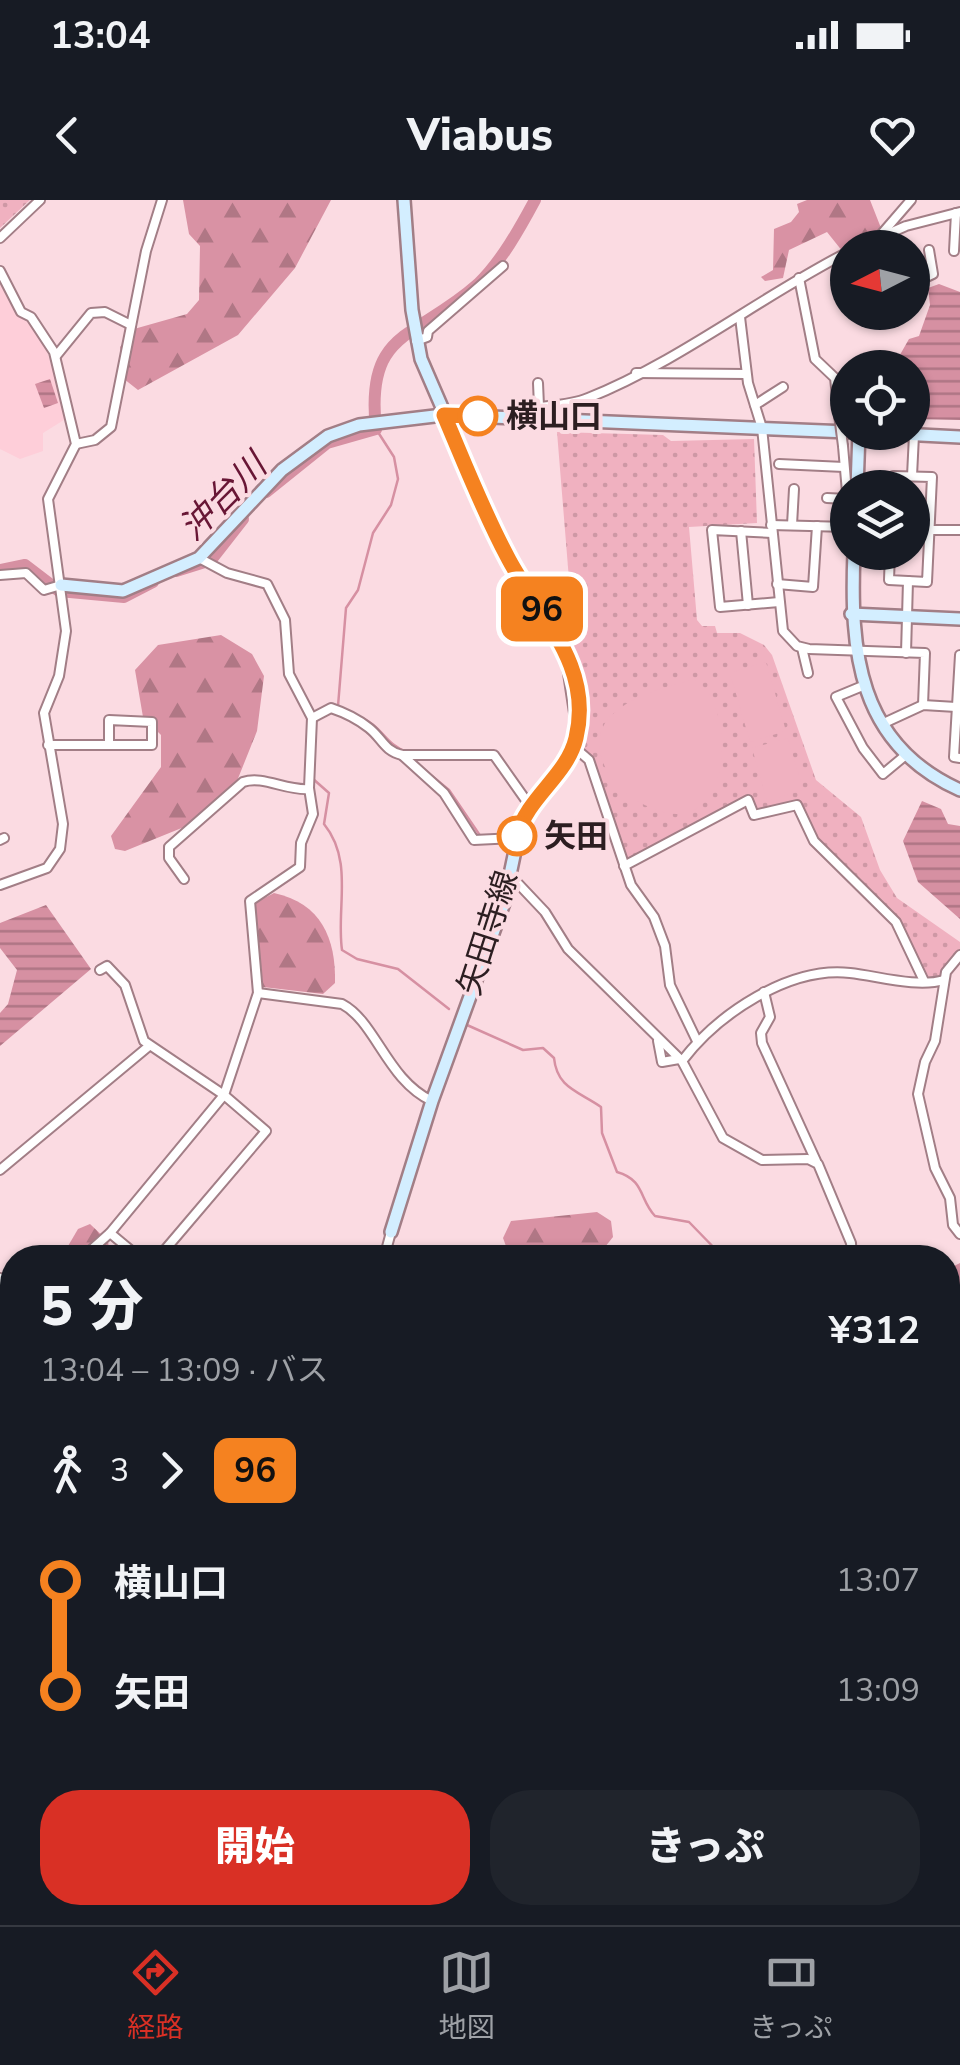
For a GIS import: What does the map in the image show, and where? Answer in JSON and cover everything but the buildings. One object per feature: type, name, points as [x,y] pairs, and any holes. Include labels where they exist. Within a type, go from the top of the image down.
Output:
[{"type":"street","points":[[0,238],[40,200]]},
{"type":"street","points":[[76,444],[95,440],[111,427],[162,200]]},
{"type":"street","points":[[404,200],[415,334],[444,415],[505,553],[566,646],[578,717],[574,748],[589,760],[624,866],[662,936],[670,985],[698,1041]]},
{"type":"street","points":[[885,230],[911,200]]},
{"type":"street","points":[[904,210],[917,223]]},
{"type":"street","points":[[898,230],[958,213],[954,251]]},
{"type":"street","points":[[514,418],[520,410],[582,400],[740,318],[830,262]]},
{"type":"street","points":[[415,334],[427,336],[428,330],[503,266]]},
{"type":"street","points":[[0,271],[22,312],[31,317],[56,356],[76,444],[48,498],[66,632],[59,676],[44,713],[62,816],[60,848],[38,873],[0,885]]},
{"type":"street","points":[[800,278],[812,348],[817,362],[835,378],[844,470]]},
{"type":"street","points":[[56,356],[92,312],[105,312],[131,325]]},
{"type":"street","points":[[740,318],[746,374],[762,428],[783,631],[802,648],[808,674]]},
{"type":"street","points":[[636,373],[746,374]]},
{"type":"street","points":[[538,384],[539,406]]},
{"type":"street","points":[[755,406],[783,387]]},
{"type":"street","points":[[0,575],[22,572],[40,587],[123,591],[205,562],[282,470],[328,436],[375,423],[444,415],[830,431]]},
{"type":"street","points":[[930,435],[960,436]]},
{"type":"street","points":[[779,464],[844,467]]},
{"type":"street","points":[[930,478],[930,530],[960,530]]},
{"type":"street","points":[[792,526],[794,489]]},
{"type":"street","points":[[777,584],[813,586],[816,526]]},
{"type":"street","points":[[778,602],[720,608],[712,530],[830,526]]},
{"type":"street","points":[[740,532],[748,605]]},
{"type":"street","points":[[97,1245],[224,1095],[258,994],[250,901],[300,867],[301,843],[313,814],[309,789],[312,718],[288,674],[285,620],[274,594],[258,578],[205,562]]},
{"type":"street","points":[[853,570],[854,650],[865,685],[884,723],[907,754],[960,790]]},
{"type":"street","points":[[889,570],[888,580],[927,582],[928,570]]},
{"type":"street","points":[[906,652],[908,581]]},
{"type":"street","points":[[851,614],[960,619]]},
{"type":"street","points":[[802,648],[925,653],[923,706]]},
{"type":"street","points":[[960,655],[954,756],[960,758]]},
{"type":"street","points":[[865,685],[836,696],[864,748],[884,774],[907,754]]},
{"type":"street","points":[[884,723],[923,706],[956,706]]},
{"type":"street","points":[[312,718],[336,709],[369,728],[390,752],[494,755],[530,806]]},
{"type":"street","points":[[48,745],[108,745],[152,745],[152,722],[109,720],[108,745]]},
{"type":"street","name":"矢田寺線","points":[[391,1232],[510,875],[517,838],[530,806],[574,748]]},
{"type":"street","points":[[407,755],[444,793],[474,840],[517,838]]},
{"type":"street","points":[[184,880],[168,858],[168,847],[242,782],[252,778],[280,789],[309,789]]},
{"type":"street","points":[[624,866],[748,800],[754,815],[797,805],[814,842],[896,922],[924,982]]},
{"type":"street","points":[[510,875],[538,903],[568,949],[658,1042],[681,1060],[722,1138],[762,1160],[816,1162]]},
{"type":"street","points":[[960,956],[944,980],[942,1010],[934,1046],[924,1062],[918,1099],[936,1168],[950,1198],[951,1220],[960,1234]]},
{"type":"street","points":[[100,970],[107,966],[125,984],[149,1046],[224,1095],[266,1131],[169,1245]]},
{"type":"street","points":[[681,1060],[698,1041],[764,992],[836,972],[924,982],[944,980]]},
{"type":"street","points":[[764,992],[770,1017],[761,1033],[762,1042],[850,1245]]},
{"type":"street","points":[[258,994],[342,1004],[354,1010],[414,1092],[432,1101]]},
{"type":"street","points":[[0,1170],[149,1046]]},
{"type":"street","points":[[388,1245],[391,1232]]},
{"type":"street","points":[[110,1233],[124,1245]]},
{"type":"shaded area","points":[[0,200],[30,200],[0,228]]},
{"type":"shaded area","points":[[0,282],[18,315],[28,320],[46,348],[67,418],[43,433],[43,451],[20,459],[0,449]]},
{"type":"shaded area","points":[[939,284],[960,292],[960,420],[930,419],[930,350],[903,350],[921,330],[930,330],[930,287]]},
{"type":"shaded area","points":[[50,379],[58,403],[44,408],[35,384]]},
{"type":"shaded area","points":[[557,432],[663,435],[671,441],[754,439],[757,523],[689,527],[697,620],[702,626],[715,626],[717,633],[740,633],[764,645],[772,655],[816,780],[861,817],[880,870],[897,898],[960,942],[960,949],[938,978],[930,979],[894,917],[810,833],[796,803],[755,813],[747,797],[625,862],[607,800],[580,745],[583,708],[572,656],[546,608],[571,604]]},
{"type":"shaded area","points":[[766,662],[786,731],[750,742],[730,673]]},
{"type":"shaded area","points":[[693,680],[708,692],[718,714],[720,770],[710,795],[693,811],[667,813],[631,797],[613,780],[601,758],[600,734],[614,713],[631,701]]},
{"type":"shaded area","points":[[788,738],[803,790],[767,801],[752,748]]},
{"type":"shaded area","points":[[922,801],[941,809],[948,824],[960,826],[960,919],[918,882],[903,841]]},
{"type":"shaded area","points":[[46,905],[91,969],[0,1046],[0,1013],[8,1004],[17,970],[0,948],[0,923]]},
{"type":"green space","points":[[183,200],[331,200],[295,268],[238,335],[138,390],[124,379],[120,347],[134,329],[187,314],[199,300],[200,246],[189,234]]},
{"type":"green space","points":[[807,200],[870,200],[881,228],[830,230],[830,236],[827,232],[789,250],[783,278],[765,281],[761,277],[773,270],[774,229],[791,222],[799,212],[797,204]]},
{"type":"green space","points":[[221,635],[252,654],[264,676],[257,731],[237,781],[194,823],[125,851],[115,849],[111,836],[161,767],[161,735],[143,717],[135,670],[158,645]]},
{"type":"green space","points":[[274,893],[304,905],[329,937],[335,983],[323,994],[263,987],[255,903]]},
{"type":"green space","points":[[597,1212],[611,1221],[613,1237],[607,1245],[506,1245],[503,1238],[511,1221]]},
{"type":"green space","points":[[90,1224],[108,1245],[69,1245],[78,1229]]},
{"type":"waterway","name":"沖台川","points":[[266,492],[327,443],[376,429],[378,372],[387,354],[399,340],[478,284],[502,255],[535,200]]},
{"type":"waterway","points":[[320,718],[338,706],[346,608],[358,590],[373,533],[391,505],[398,479],[394,457],[376,429]]},
{"type":"waterway","name":"沖台川","points":[[176,571],[211,560],[243,519]]},
{"type":"waterway","name":"沖台川","points":[[0,570],[25,565],[59,591],[124,597],[153,582]]},
{"type":"waterway","points":[[338,706],[352,713]]},
{"type":"waterway","points":[[364,719],[407,752]]},
{"type":"waterway","points":[[415,762],[449,790],[481,837]]},
{"type":"waterway","points":[[312,778],[329,793],[324,824],[339,853],[342,950],[357,959],[398,969],[449,1009]]},
{"type":"waterway","points":[[467,1025],[523,1050],[543,1048],[554,1058],[564,1082],[601,1107],[602,1133],[617,1172],[637,1185],[655,1216],[689,1222],[711,1245]]},
{"type":"bus line","name":"96","points":[[478,416],[444,415],[505,553],[566,646],[578,717],[570,756],[530,806],[517,836]]},
{"type":"place","name":"横山口","points":[[478,416]]},
{"type":"place","name":"矢田","points":[[517,836]]}]
